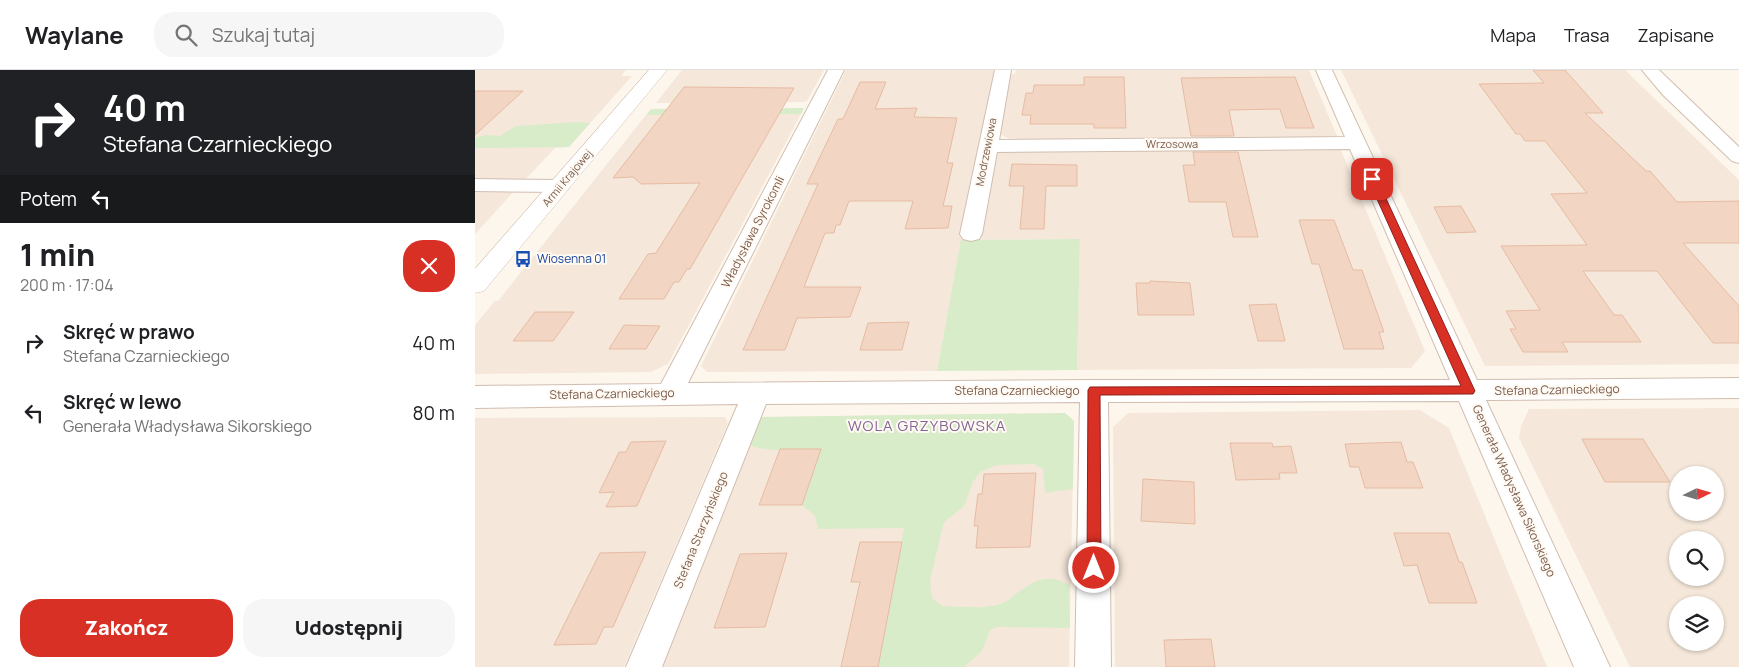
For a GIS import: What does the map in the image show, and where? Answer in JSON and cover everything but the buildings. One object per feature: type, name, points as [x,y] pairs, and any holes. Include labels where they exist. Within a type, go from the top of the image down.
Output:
[{"type":"street","name":"Armii Krajowej","points":[[475,285],[658,70]]},
{"type":"street","name":"Władysława Syrokomli","points":[[670,393],[836,70]]},
{"type":"street","name":"Modrzewiowa","points":[[971,234],[1003,70]]},
{"type":"street","name":"Generała Władysława Sikorskiego","points":[[1324,70],[1592,667]]},
{"type":"street","points":[[1650,70],[1669,91],[1739,157]]},
{"type":"street","name":"Wrzosowa","points":[[987,146],[1356,143]]},
{"type":"street","points":[[475,185],[559,186]]},
{"type":"street","name":"Stefana Czarnieckiego","points":[[475,397],[757,392],[1094,390],[1469,391],[1739,388]]},
{"type":"street","points":[[1093,667],[1094,390]]},
{"type":"street","name":"Stefana Starzyńskiego","points":[[644,667],[757,392]]},
{"type":"shaded area","points":[[475,70],[626,70],[621,76],[632,76],[569,147],[555,148],[523,182],[475,182]]},
{"type":"shaded area","points":[[682,70],[824,70],[807,101],[803,102],[656,103]]},
{"type":"shaded area","points":[[846,70],[994,70],[937,371],[707,372],[701,366]]},
{"type":"shaded area","points":[[1016,70],[1309,70],[1338,138],[1011,140],[1000,134],[1010,74],[1015,74]]},
{"type":"shaded area","points":[[1341,70],[1625,70],[1739,180],[1739,364],[1485,366]]},
{"type":"shaded area","points":[[801,114],[668,364],[651,372],[475,374],[475,325],[495,301],[498,301],[646,115]]},
{"type":"shaded area","points":[[1340,148],[1425,351],[1411,368],[1077,370],[1080,239],[975,240],[992,151]]},
{"type":"shaded area","points":[[475,188],[517,188],[475,234]]},
{"type":"shaded area","points":[[1739,408],[1739,667],[1630,667],[1519,438],[1521,426],[1529,409]]},
{"type":"shaded area","points":[[1420,410],[1449,428],[1547,667],[1115,667],[1113,427],[1128,413]]},
{"type":"shaded area","points":[[1065,413],[1074,421],[1069,667],[659,667],[758,417]]},
{"type":"shaded area","points":[[725,417],[728,423],[624,667],[475,667],[475,418]]},
{"type":"green space","points":[[804,108],[801,114],[646,115],[651,109]]},
{"type":"green space","points":[[577,122],[590,123],[569,147],[475,148],[475,138],[486,135],[500,136],[516,126]]},
{"type":"green space","points":[[1080,239],[1077,370],[937,371],[961,240]]},
{"type":"green space","points":[[1065,413],[1074,421],[1073,489],[1045,493],[1043,469],[1034,464],[997,465],[980,472],[973,482],[964,506],[944,522],[930,580],[932,598],[942,606],[971,607],[993,606],[1007,601],[1033,582],[1046,579],[1061,581],[1069,585],[1070,628],[997,627],[990,630],[982,651],[964,667],[878,667],[904,528],[818,529],[815,516],[802,505],[820,450],[772,450],[762,449],[747,443],[758,417]]},
{"type":"place","name":"Wiosenna 01","points":[[523,259]]},
{"type":"district","name":"WOLA GRZYBOWSKA","points":[[927,426]]},
{"type":"route","points":[[1094,568],[1094,390],[1469,391],[1372,179]]}]
